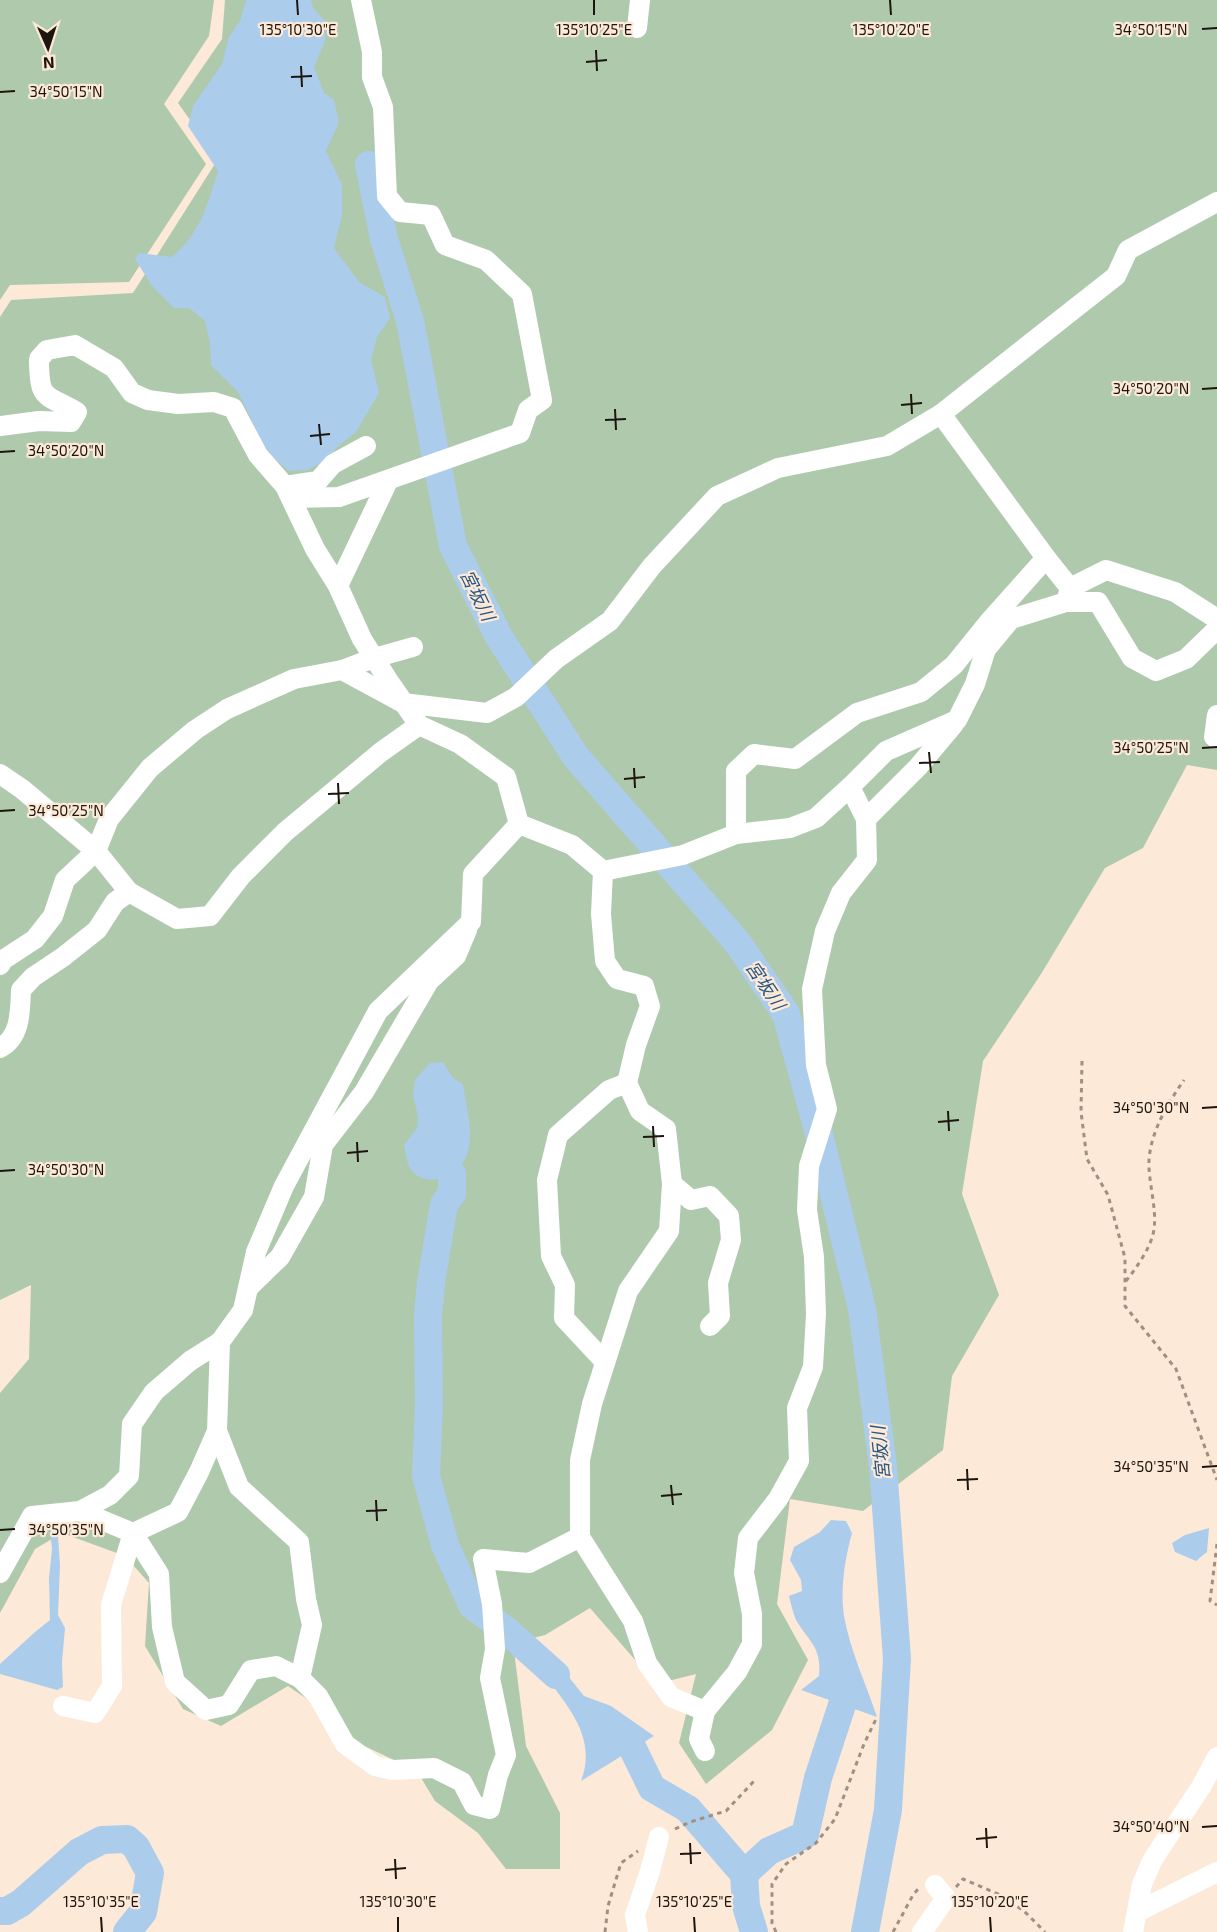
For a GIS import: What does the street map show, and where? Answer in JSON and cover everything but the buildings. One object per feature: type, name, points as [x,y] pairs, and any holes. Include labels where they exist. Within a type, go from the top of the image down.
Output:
[{"type":"street","points":[[288,492],[339,497],[388,481],[520,433],[528,410],[542,400],[522,294],[486,260],[445,245],[431,215],[400,212],[387,196],[383,107],[372,77],[372,52],[361,0]]},
{"type":"street","points":[[637,28],[640,0]]},
{"type":"street","points":[[342,670],[403,703],[487,713],[516,697],[556,659],[610,621],[652,566],[717,496],[778,468],[887,446],[941,414],[1116,276],[1128,250],[1217,202]]},
{"type":"street","points":[[0,426],[39,421],[71,422],[77,412],[47,398],[39,383],[39,359],[47,350],[75,345],[114,368],[132,393],[148,400],[178,404],[213,402],[233,408],[258,454],[288,492],[315,549],[338,586],[362,639],[403,703],[419,725],[460,744],[506,777],[519,825]]},
{"type":"street","points":[[941,414],[1046,558],[1068,595],[1098,602],[1132,658],[1156,671],[1186,659],[1217,629]]},
{"type":"street","points":[[288,492],[318,481],[333,464],[366,446]]},
{"type":"street","points":[[338,586],[388,481]]},
{"type":"street","points":[[736,834],[736,771],[754,754],[795,759],[857,712],[921,692],[954,665],[1046,558]]},
{"type":"street","points":[[866,819],[918,767],[957,720],[975,684],[986,649],[1011,619],[1068,595],[1106,570],[1175,592],[1217,619]]},
{"type":"street","points":[[0,965],[3,960],[35,939],[54,916],[65,880],[96,851],[110,819],[150,768],[195,730],[227,709],[294,679],[342,670],[413,647]]},
{"type":"street","points":[[1217,715],[1214,737],[1217,736]]},
{"type":"street","points":[[603,871],[684,855],[736,834],[790,828],[816,818],[886,751],[957,720]]},
{"type":"street","points":[[0,774],[22,789],[96,851],[129,892],[177,919],[210,916],[241,876],[285,832],[381,752],[419,725]]},
{"type":"street","points":[[705,1751],[699,1739],[705,1711],[737,1672],[752,1644],[752,1614],[744,1573],[748,1538],[778,1499],[799,1461],[797,1408],[813,1367],[816,1314],[814,1257],[807,1210],[809,1166],[827,1109],[816,1065],[812,989],[825,931],[842,893],[867,860],[866,819],[850,787]]},
{"type":"street","points":[[519,825],[572,845],[603,871]]},
{"type":"street","points":[[248,1287],[280,1257],[314,1197],[323,1145],[364,1092],[429,981],[456,956],[471,922],[472,874],[519,825]]},
{"type":"street","points":[[603,871],[601,914],[605,961],[616,979],[644,986],[650,1006],[636,1045],[627,1083],[639,1111],[666,1129],[672,1184],[669,1231],[628,1291],[592,1404],[580,1460],[580,1537],[633,1621],[647,1663],[671,1697],[705,1711]]},
{"type":"street","points":[[0,1048],[8,1044],[20,1022],[21,990],[33,977],[97,930],[115,902],[129,892]]},
{"type":"street","points":[[0,1573],[32,1516],[80,1511],[110,1495],[129,1476],[132,1424],[154,1392],[190,1361],[220,1342],[243,1310],[256,1252],[284,1186],[378,1011],[471,922]]},
{"type":"street","points":[[605,1362],[564,1318],[565,1285],[551,1256],[547,1180],[558,1135],[609,1090],[627,1083]]},
{"type":"street","points":[[672,1184],[691,1200],[710,1197],[729,1216],[731,1240],[718,1283],[720,1316],[710,1326]]},
{"type":"street","points":[[63,1706],[95,1713],[112,1686],[111,1605],[133,1533],[178,1512],[199,1472],[217,1431],[220,1342]]},
{"type":"street","points":[[217,1431],[239,1487],[299,1542],[306,1599],[312,1625],[300,1678]]},
{"type":"street","points":[[80,1511],[133,1533],[159,1574],[162,1628],[175,1682],[206,1710],[229,1705],[251,1670],[276,1666],[300,1678],[318,1696],[345,1744],[375,1766],[393,1770],[434,1768],[462,1782],[474,1805],[490,1809],[498,1775],[506,1755],[489,1678],[495,1649],[492,1604],[483,1559],[529,1563],[580,1537]]},
{"type":"street","points":[[1133,1932],[1142,1884],[1154,1859],[1217,1757]]},
{"type":"street","points":[[638,1932],[635,1915],[659,1837]]},
{"type":"street","points":[[1137,1912],[1217,1872]]},
{"type":"street","points":[[922,1932],[935,1888]]},
{"type":"path","points":[[1082,1060],[1081,1112],[1086,1159],[1108,1195],[1125,1258],[1125,1306],[1176,1369],[1217,1480]]},
{"type":"path","points":[[1125,1281],[1141,1263],[1154,1229],[1149,1159],[1154,1136],[1169,1101],[1184,1080]]},
{"type":"path","points":[[1217,1544],[1210,1601],[1217,1605]]},
{"type":"path","points":[[776,1932],[772,1923],[772,1884],[786,1864],[816,1843],[835,1819],[877,1717]]},
{"type":"path","points":[[893,1932],[913,1895],[963,1879],[998,1894],[1024,1911],[1045,1932]]},
{"type":"green space","points":[[0,0],[214,0],[209,36],[164,104],[206,164],[129,282],[10,285],[0,300]]},
{"type":"green space","points":[[225,0],[1217,0],[1217,770],[1187,765],[1143,848],[1105,868],[1041,974],[983,1061],[962,1194],[999,1295],[952,1376],[943,1450],[863,1511],[790,1499],[777,1604],[808,1660],[772,1730],[706,1784],[679,1743],[696,1674],[656,1684],[590,1608],[545,1635],[513,1643],[526,1746],[560,1813],[560,1869],[506,1869],[478,1833],[435,1801],[417,1771],[356,1742],[329,1714],[288,1686],[221,1726],[183,1709],[145,1646],[149,1583],[125,1556],[62,1533],[35,1549],[0,1613],[0,1393],[29,1359],[31,1285],[0,1300],[0,317],[11,300],[133,293],[218,159],[178,103],[222,39]]},
{"type":"water","points":[[246,0],[311,0],[313,8],[326,22],[325,41],[314,67],[324,93],[334,100],[339,122],[326,151],[342,185],[342,215],[334,248],[359,282],[385,297],[390,318],[377,337],[371,360],[379,393],[356,432],[337,447],[327,459],[308,470],[289,471],[274,458],[262,442],[238,392],[211,365],[210,344],[205,321],[189,308],[174,308],[152,286],[135,259],[139,253],[172,257],[190,238],[202,218],[218,171],[188,126],[193,106],[222,64],[229,37],[240,21]]},
{"type":"water","points":[[443,1062],[453,1078],[463,1084],[470,1142],[465,1159],[456,1170],[442,1178],[426,1179],[419,1177],[411,1169],[404,1145],[417,1128],[418,1117],[413,1095],[415,1080],[430,1063]]},
{"type":"water","points":[[831,1520],[846,1521],[852,1533],[844,1574],[844,1616],[854,1654],[877,1717],[801,1690],[819,1676],[819,1666],[814,1645],[796,1620],[792,1608],[789,1596],[802,1591],[801,1580],[790,1560],[794,1547],[820,1532]]},
{"type":"water","points":[[49,1521],[57,1521],[60,1565],[58,1615],[65,1628],[62,1662],[63,1687],[57,1690],[0,1674],[0,1664],[50,1620],[49,1578],[52,1549]]},
{"type":"water","points":[[1209,1528],[1207,1552],[1196,1561],[1175,1552],[1172,1543],[1185,1535]]},
{"type":"water","points":[[556,1675],[568,1676],[584,1696],[611,1706],[654,1736],[581,1781],[585,1767],[584,1740],[574,1716],[550,1682]]},
{"type":"waterway","name":"宮坂川","points":[[369,165],[384,239],[410,321],[453,546],[499,637],[576,757],[737,942],[786,1014],[818,1130],[862,1309],[883,1466],[897,1659],[888,1810],[865,1932]]},
{"type":"waterway","points":[[452,1174],[452,1194],[444,1204],[428,1315],[429,1405],[426,1476],[445,1545],[472,1605],[508,1632],[556,1675]]},
{"type":"waterway","points":[[744,1874],[769,1851],[805,1835],[818,1778],[842,1705]]},
{"type":"waterway","points":[[633,1749],[652,1788],[688,1809],[744,1874],[746,1906],[754,1932]]},
{"type":"waterway","points":[[0,1911],[7,1911],[21,1903],[79,1852],[102,1840],[127,1839],[136,1847],[150,1873],[143,1912],[127,1932]]}]
